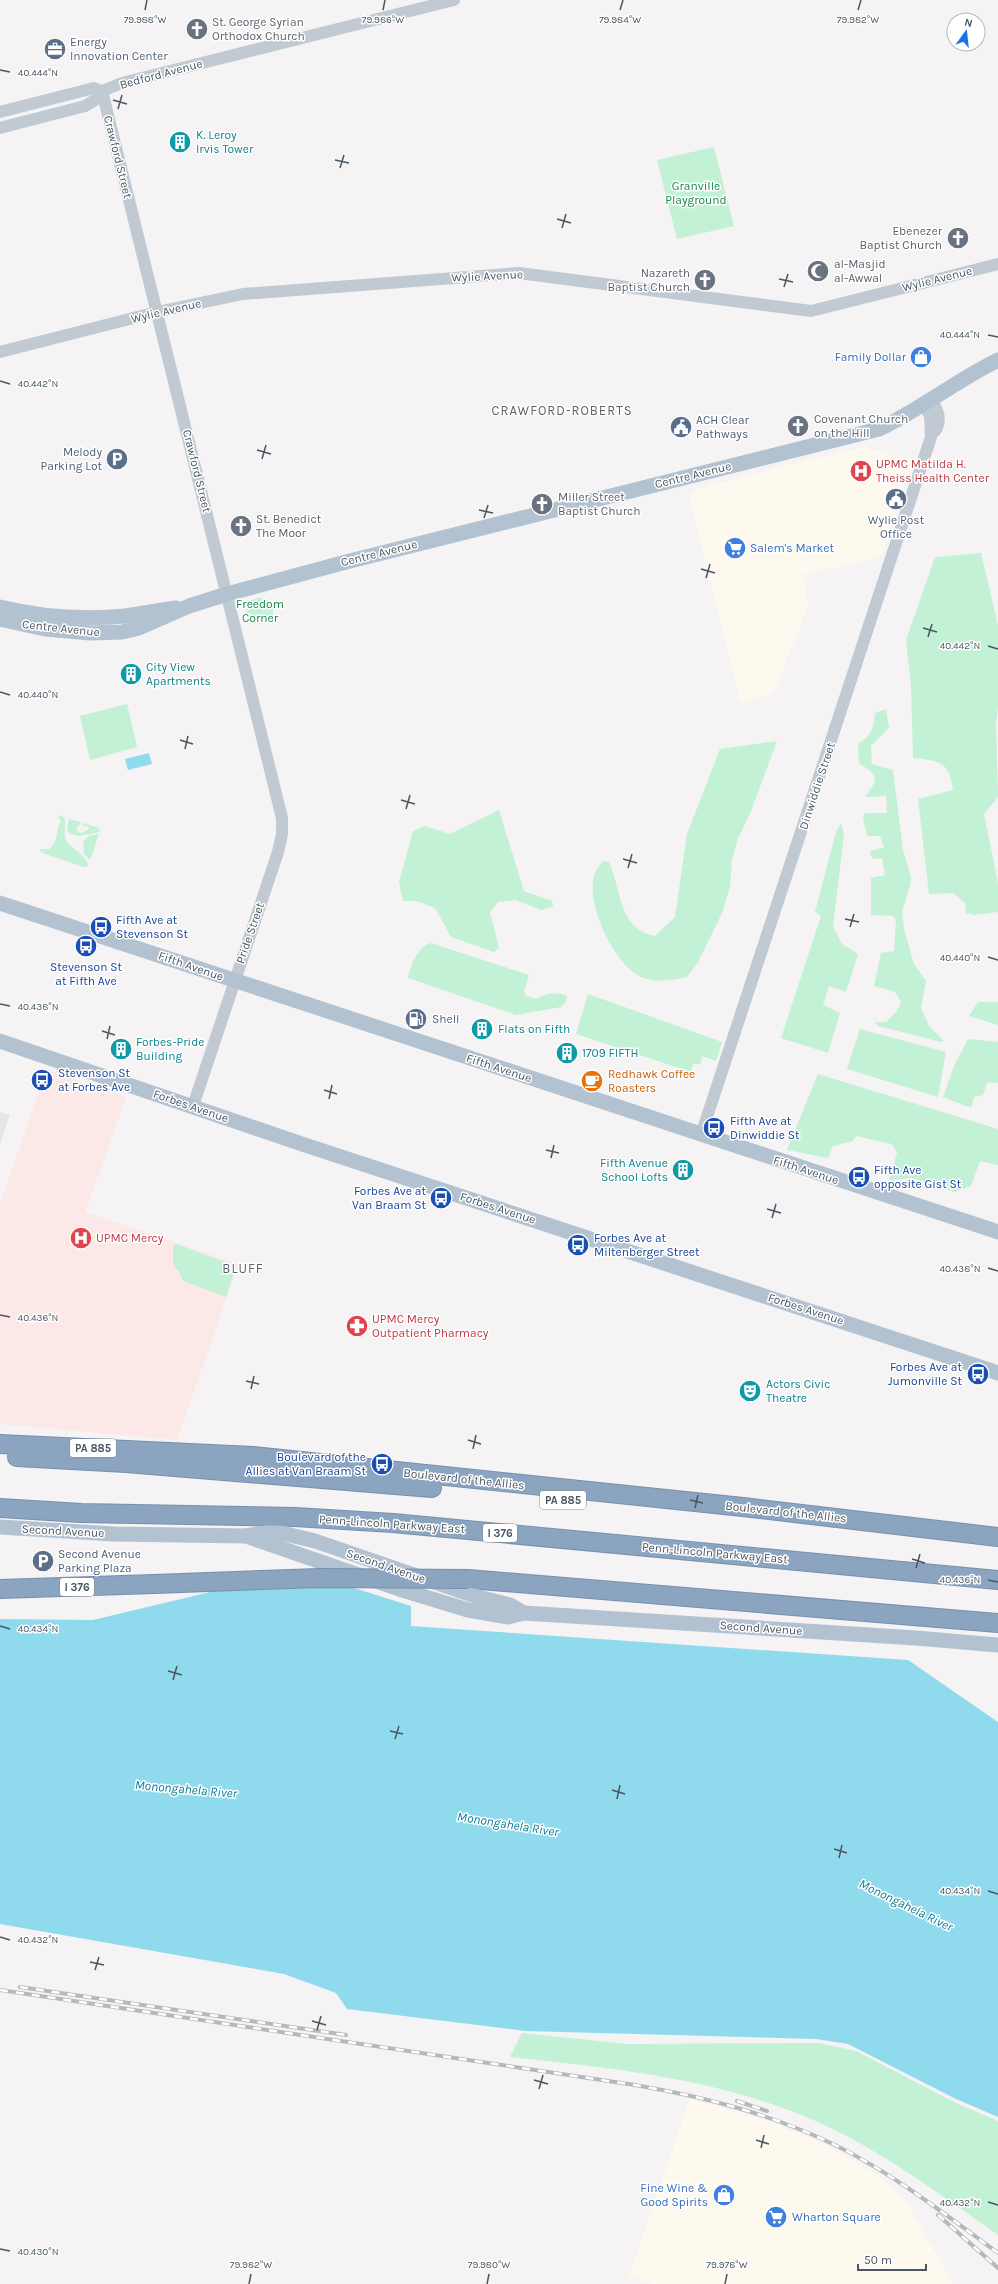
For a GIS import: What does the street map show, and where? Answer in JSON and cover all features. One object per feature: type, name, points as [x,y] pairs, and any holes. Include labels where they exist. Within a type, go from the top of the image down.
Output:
[{"type":"highway","name":"Boulevard of the Allies","points":[[0,1444],[253,1456],[743,1507],[998,1537]]},
{"type":"highway","name":"Boulevard of the Allies","points":[[0,1456],[126,1463],[479,1491],[998,1548]]},
{"type":"highway","name":"Penn-Lincoln Parkway East","points":[[0,1508],[81,1513],[295,1517],[393,1523],[998,1580]]},
{"type":"highway","name":"I 376","points":[[0,1589],[355,1578],[468,1579],[998,1623]]},
{"type":"main road","name":"Centre Avenue","points":[[0,607],[52,616],[96,618],[136,615],[189,606],[227,594],[354,560],[879,429],[896,421],[927,401],[998,360]]},
{"type":"main road","name":"Centre Avenue","points":[[0,619],[52,630],[90,633],[122,632],[150,625],[189,606]]},
{"type":"main road","name":"Fifth Avenue","points":[[0,903],[998,1232]]},
{"type":"main road","name":"Forbes Avenue","points":[[0,1041],[998,1373]]},
{"type":"main road","name":"Second Avenue","points":[[0,1527],[80,1533],[246,1536],[399,1589],[468,1610],[508,1617],[524,1613],[916,1638],[998,1645]]},
{"type":"street","name":"Bedford Avenue","points":[[0,128],[85,106],[95,100],[102,91],[122,83],[454,0]]},
{"type":"street","name":"Bedford Avenue","points":[[0,112],[94,88],[102,91]]},
{"type":"street","name":"Crawford Street","points":[[102,91],[282,818],[282,834],[278,852]]},
{"type":"street","name":"Wylie Avenue","points":[[0,352],[157,312],[243,294],[519,273],[811,311],[998,264]]},
{"type":"street","name":"Dinwiddie Street","points":[[701,1135],[931,437],[930,416],[927,401]]},
{"type":"street","name":"Pride Street","points":[[193,1106],[278,852]]},
{"type":"shaded area","points":[[866,447],[910,461],[912,467],[882,556],[803,575],[808,607],[775,689],[771,693],[745,703],[740,701],[690,499],[693,490],[806,460]]},
{"type":"shaded area","name":"UPMC Mercy","points":[[47,1070],[126,1097],[85,1212],[238,1264],[177,1440],[0,1424],[0,1204]]},
{"type":"shaded area","points":[[0,1112],[10,1115],[0,1144]]},
{"type":"shaded area","points":[[690,2099],[766,2120],[819,2142],[875,2173],[904,2198],[953,2284],[651,2284],[629,2276]]},
{"type":"green space","name":"Granville Playground","points":[[714,147],[734,226],[677,239],[657,160]]},
{"type":"green space","points":[[981,553],[998,625],[998,708],[996,724],[998,797],[984,814],[998,883],[998,912],[974,915],[966,913],[965,903],[953,893],[929,894],[918,799],[953,790],[949,773],[942,764],[930,760],[913,758],[911,685],[906,640],[935,557]]},
{"type":"green space","name":"Freedom Corner","points":[[260,598],[269,602],[273,611],[269,620],[260,624],[251,620],[247,611],[251,602]]},
{"type":"green space","points":[[127,704],[137,747],[90,760],[80,716]]},
{"type":"green space","points":[[886,709],[889,728],[871,746],[872,764],[893,770],[903,850],[911,877],[910,886],[902,912],[904,929],[914,964],[926,981],[921,1008],[929,1026],[944,1041],[941,1042],[878,1026],[874,1022],[886,1022],[897,1011],[901,1002],[895,992],[874,986],[881,953],[894,951],[896,920],[893,916],[871,915],[871,878],[885,875],[882,858],[873,859],[870,854],[871,851],[884,847],[880,836],[867,836],[863,818],[865,813],[887,813],[886,796],[865,797],[873,786],[875,778],[871,772],[860,764],[858,748],[860,742],[869,735],[872,729],[875,713]]},
{"type":"green space","points":[[777,741],[751,811],[737,841],[732,860],[730,887],[722,913],[698,962],[687,977],[670,980],[652,980],[641,977],[631,970],[621,959],[611,946],[603,930],[593,898],[593,883],[596,871],[603,861],[609,862],[619,896],[628,917],[634,926],[643,932],[655,936],[675,917],[687,834],[720,749]]},
{"type":"green space","points":[[499,810],[524,891],[552,901],[553,907],[541,910],[516,900],[498,902],[490,912],[499,948],[494,952],[451,937],[435,908],[417,901],[403,901],[399,882],[413,831],[425,826],[450,834]]},
{"type":"green space","points":[[57,815],[64,817],[65,836],[67,842],[86,860],[88,866],[83,867],[40,852],[41,849],[49,849],[55,842],[61,822]]},
{"type":"green space","points":[[69,819],[81,822],[76,830],[81,833],[88,830],[89,827],[82,825],[83,823],[99,828],[100,832],[79,836],[70,834],[67,830]]},
{"type":"green space","points":[[841,823],[844,834],[833,927],[842,944],[858,954],[846,992],[829,986],[823,1005],[840,1013],[828,1053],[781,1038],[821,916],[815,912],[836,832]]},
{"type":"green space","points":[[99,834],[90,860],[84,854],[83,842],[89,836]]},
{"type":"green space","points":[[431,943],[529,975],[524,991],[525,995],[536,999],[547,994],[559,994],[567,996],[566,1002],[561,1007],[516,1015],[408,978],[415,957],[422,948]]},
{"type":"green space","points":[[588,994],[722,1042],[716,1061],[702,1056],[700,1065],[694,1063],[691,1072],[576,1034]]},
{"type":"green space","points":[[978,1002],[998,1002],[998,1025],[969,1016]]},
{"type":"green space","points":[[860,1029],[946,1052],[938,1097],[847,1069]]},
{"type":"green space","points":[[968,1039],[998,1042],[998,1083],[987,1082],[983,1095],[974,1097],[971,1108],[943,1097],[954,1066]]},
{"type":"green space","points":[[818,1074],[998,1129],[998,1165],[980,1161],[971,1186],[955,1192],[912,1178],[889,1180],[897,1153],[892,1144],[856,1136],[853,1141],[833,1146],[828,1158],[787,1150]]},
{"type":"green space","points":[[176,1244],[236,1266],[226,1297],[183,1281],[179,1271],[173,1265],[173,1246]]},
{"type":"green space","points":[[522,2033],[627,2044],[819,2043],[856,2051],[956,2103],[998,2121],[998,2235],[898,2166],[872,2150],[819,2122],[757,2099],[688,2082],[617,2070],[510,2057]]},
{"type":"water","points":[[149,753],[152,764],[128,770],[125,759]]},
{"type":"water","name":"Monongahela River","points":[[264,1579],[332,1581],[411,1606],[411,1626],[908,1660],[998,1722],[998,2117],[954,2098],[848,2044],[816,2039],[526,2031],[347,2009],[336,1993],[284,1974],[0,1924],[0,1619],[93,1620]]},
{"type":"railway","points":[[20,1987],[346,2035]]},
{"type":"railway","points":[[0,1990],[635,2085],[713,2101],[788,2125],[813,2135],[858,2157],[920,2196],[998,2253]]},
{"type":"railway","points":[[737,2101],[767,2111]]},
{"type":"railway","points":[[938,2215],[998,2268]]},
{"type":"place","name":"St. George Syrian Orthodox Church","points":[[197,29]]},
{"type":"place","name":"Energy Innovation Center","points":[[55,49]]},
{"type":"place","name":"K. Leroy Irvis Tower","points":[[180,142]]},
{"type":"place","name":"Ebenezer Baptist Church","points":[[958,238]]},
{"type":"place","name":"al-Masjid al-Awwal","points":[[818,271]]},
{"type":"place","name":"Nazareth Baptist Church","points":[[705,280]]},
{"type":"place","name":"Family Dollar","points":[[921,357]]},
{"type":"place","name":"Covenant Church on the Hill","points":[[798,426]]},
{"type":"place","name":"ACH Clear Pathways","points":[[681,427]]},
{"type":"place","name":"Melody Parking Lot","points":[[117,459]]},
{"type":"place","name":"UPMC Matilda H. Theiss Health Center","points":[[861,471]]},
{"type":"place","name":"Wylie Post Office","points":[[896,499]]},
{"type":"place","name":"Miller Street Baptist Church","points":[[542,504]]},
{"type":"place","name":"St. Benedict The Moor","points":[[241,526]]},
{"type":"place","name":"Salem's Market","points":[[735,548]]},
{"type":"place","name":"City View Apartments","points":[[131,674]]},
{"type":"place","name":"Fifth Ave at Stevenson St","points":[[101,927]]},
{"type":"place","name":"Stevenson St at Fifth Ave","points":[[86,946]]},
{"type":"place","name":"Shell","points":[[416,1019]]},
{"type":"place","name":"Flats on Fifth","points":[[482,1029]]},
{"type":"place","name":"Forbes-Pride Building","points":[[121,1049]]},
{"type":"place","name":"1709 FIFTH","points":[[567,1053]]},
{"type":"place","name":"Stevenson St at Forbes Ave","points":[[42,1080]]},
{"type":"place","name":"Redhawk Coffee Roasters","points":[[592,1081]]},
{"type":"place","name":"Fifth Ave at Dinwiddie St","points":[[714,1128]]},
{"type":"place","name":"Fifth Avenue School Lofts","points":[[683,1170]]},
{"type":"place","name":"Fifth Ave opposite Gist St","points":[[859,1177]]},
{"type":"place","name":"Forbes Ave at Van Braam St","points":[[441,1198]]},
{"type":"place","name":"UPMC Mercy","points":[[81,1238]]},
{"type":"place","name":"Forbes Ave at Miltenberger Street","points":[[578,1245]]},
{"type":"place","name":"UPMC Mercy Outpatient Pharmacy","points":[[357,1326]]},
{"type":"place","name":"Forbes Ave at Jumonville St","points":[[978,1374]]},
{"type":"place","name":"Actors Civic Theatre","points":[[750,1391]]},
{"type":"place","name":"Boulevard of the Allies at Van Braam St","points":[[382,1464]]},
{"type":"place","name":"Second Avenue Parking Plaza","points":[[43,1561]]},
{"type":"place","name":"Fine Wine & Good Spirits","points":[[724,2195]]},
{"type":"place","name":"Wharton Square","points":[[776,2217]]},
{"type":"district","name":"CRAWFORD-ROBERTS","points":[[562,410]]},
{"type":"district","name":"BLUFF","points":[[243,1268]]}]
